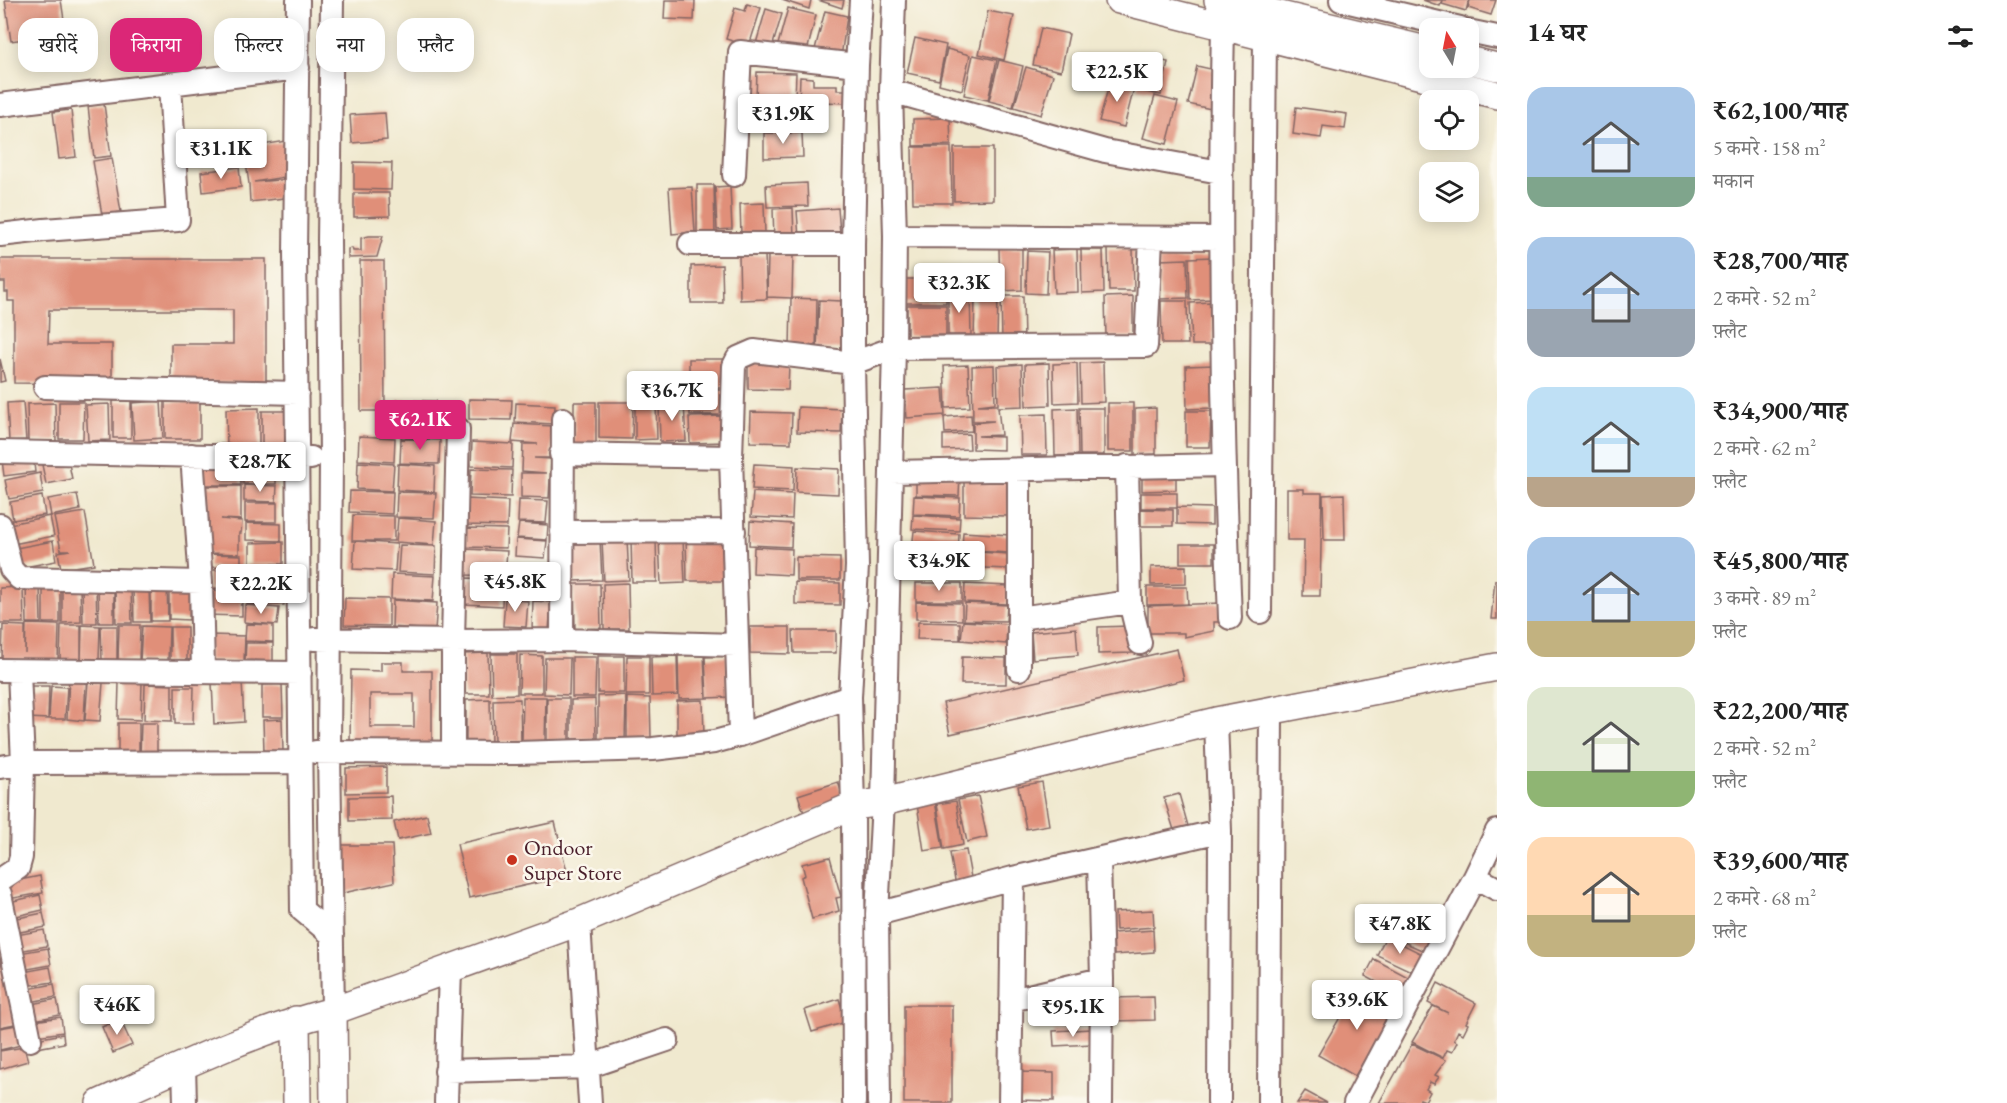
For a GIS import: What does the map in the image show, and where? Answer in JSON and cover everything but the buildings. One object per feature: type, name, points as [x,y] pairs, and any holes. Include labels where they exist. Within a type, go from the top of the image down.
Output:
[{"type":"street","points":[[298,0],[298,18]]},
{"type":"street","points":[[332,0],[329,240],[331,458],[329,752],[334,1103]]},
{"type":"street","points":[[854,1103],[853,806],[850,697],[857,566],[853,363],[857,65],[861,0]]},
{"type":"street","points":[[879,1103],[878,914],[883,802],[894,348],[895,236],[891,91],[894,0]]},
{"type":"street","points":[[1119,0],[1221,12],[1296,9],[1419,48]]},
{"type":"street","points":[[1341,0],[1419,18]]},
{"type":"street","points":[[1221,12],[1264,36],[1497,95]]},
{"type":"street","points":[[1221,12],[1220,172],[1224,465],[1230,618]]},
{"type":"street","points":[[1479,33],[1497,37]]},
{"type":"street","points":[[1260,612],[1264,36]]},
{"type":"street","points":[[734,175],[740,52],[857,65]]},
{"type":"street","points":[[1479,63],[1497,67]]},
{"type":"street","points":[[0,105],[266,72]]},
{"type":"street","points":[[298,72],[295,247],[302,910],[332,935]]},
{"type":"street","points":[[0,235],[178,220],[170,84]]},
{"type":"street","points":[[891,91],[1105,151],[1220,172]]},
{"type":"street","points":[[895,236],[1221,238]]},
{"type":"street","points":[[740,735],[731,457],[734,366],[738,358],[754,351],[853,363],[894,348],[1146,346],[1151,238]]},
{"type":"street","points":[[690,244],[854,244]]},
{"type":"street","points":[[45,387],[297,393]]},
{"type":"street","points":[[562,419],[562,640]]},
{"type":"street","points":[[453,751],[458,429]]},
{"type":"street","points":[[0,452],[331,458]]},
{"type":"street","points":[[561,454],[731,457]]},
{"type":"street","points":[[192,455],[201,582],[203,671]]},
{"type":"street","points":[[892,472],[1224,465]]},
{"type":"street","points":[[1128,466],[1130,602],[1140,643]]},
{"type":"street","points":[[1019,470],[1019,669]]},
{"type":"street","points":[[0,525],[11,569],[19,578],[201,582]]},
{"type":"street","points":[[562,532],[734,531]]},
{"type":"street","points":[[1019,618],[1130,602]]},
{"type":"street","points":[[299,639],[453,642],[562,640],[736,645]]},
{"type":"street","points":[[100,1103],[184,1065],[296,1020],[333,1011],[579,922],[853,806],[883,802],[1216,721],[1497,667]]},
{"type":"street","points":[[0,880],[18,868],[21,857],[23,763],[10,671],[300,673]]},
{"type":"street","points":[[0,766],[23,763],[300,756],[329,752],[516,753],[653,749],[714,742],[850,697]]},
{"type":"street","points":[[1269,1103],[1271,710]]},
{"type":"street","points":[[1216,721],[1220,831],[1219,1103]]},
{"type":"street","points":[[878,914],[1013,878],[1220,831]]},
{"type":"street","points":[[1355,1103],[1497,831]]},
{"type":"street","points":[[1099,859],[1102,979],[1101,1103]]},
{"type":"street","points":[[1475,877],[1497,889]]},
{"type":"street","points":[[1010,1103],[1013,878]]},
{"type":"street","points":[[0,894],[30,1040]]},
{"type":"street","points":[[579,922],[590,1103]]},
{"type":"street","points":[[446,1103],[450,969]]},
{"type":"street","points":[[1011,1000],[1102,979]]},
{"type":"street","points":[[296,1020],[297,1103]]},
{"type":"street","points":[[446,1071],[587,1067],[667,1040]]},
{"type":"street","points":[[184,1065],[185,1103]]},
{"type":"place","name":"Ondoor Super Store","points":[[512,860]]}]
